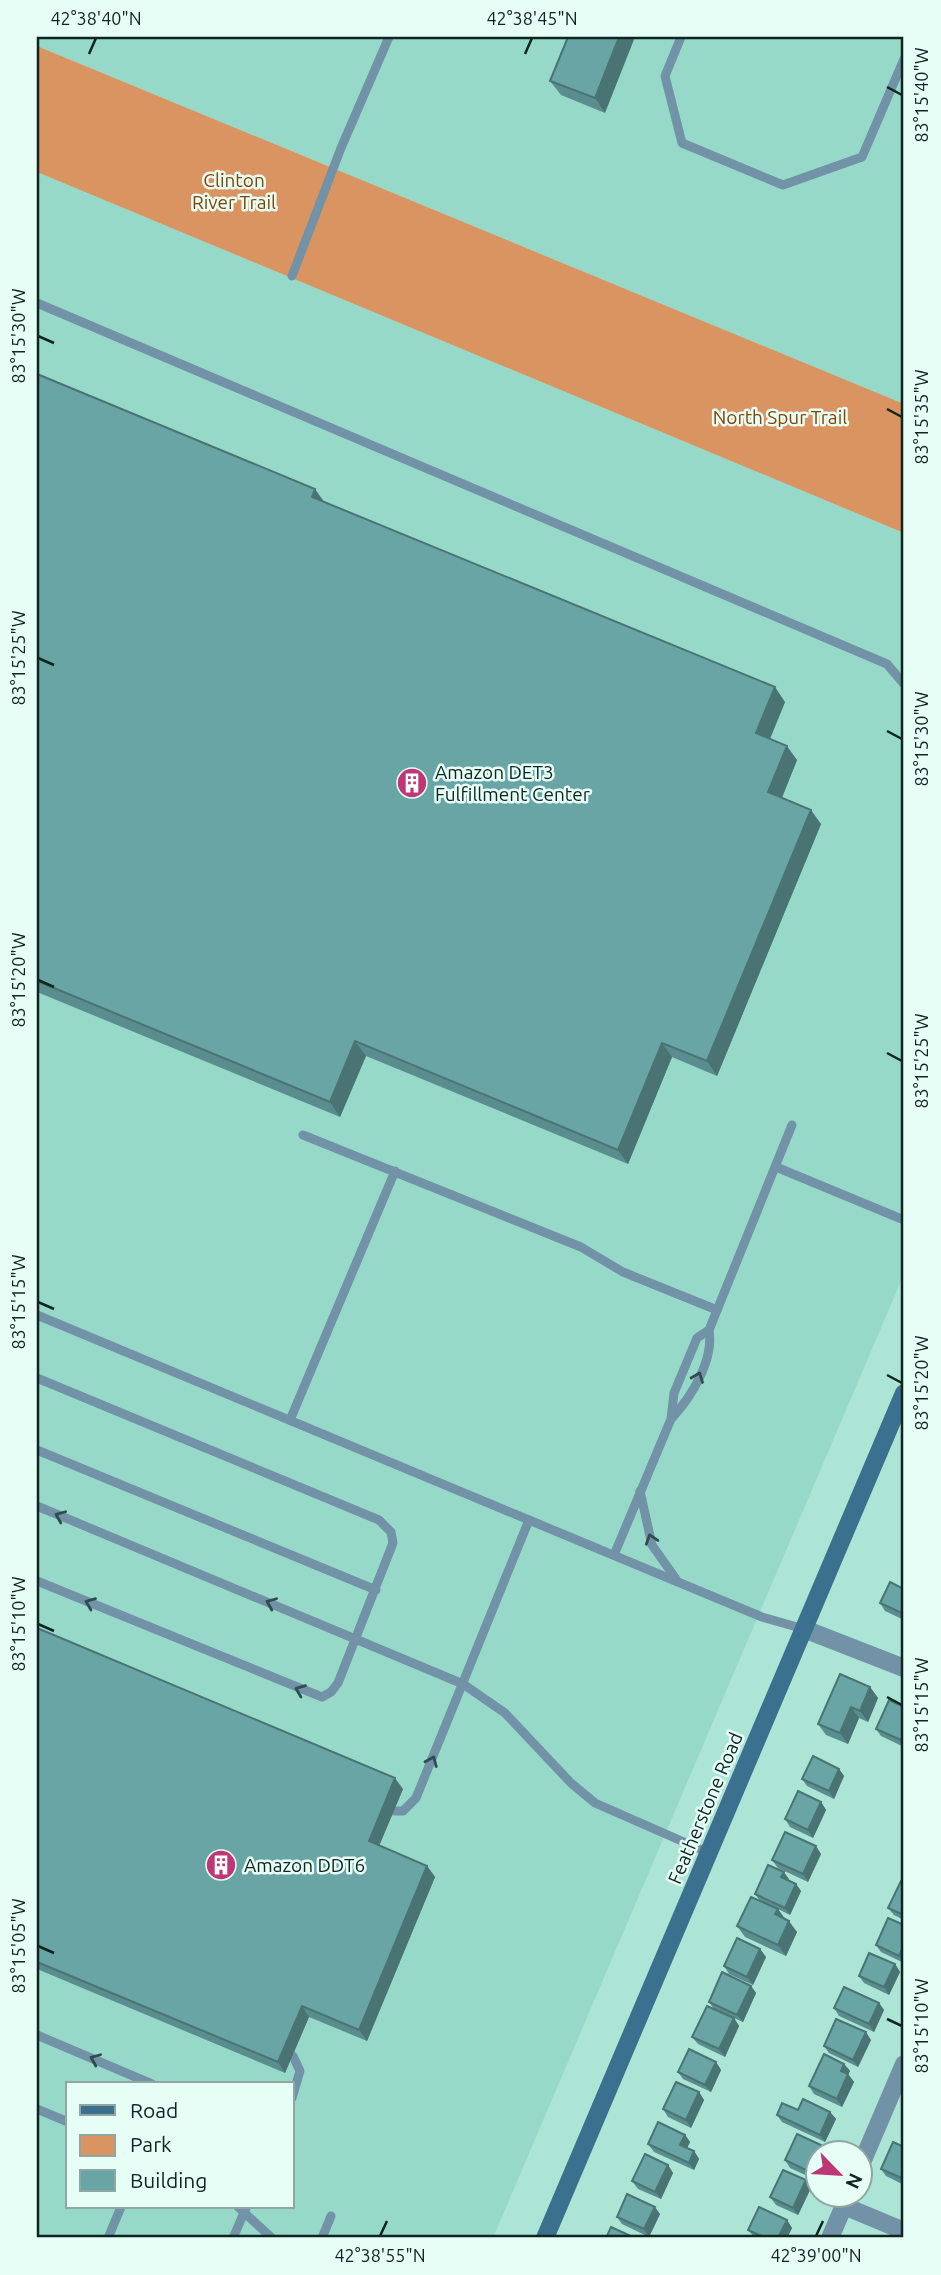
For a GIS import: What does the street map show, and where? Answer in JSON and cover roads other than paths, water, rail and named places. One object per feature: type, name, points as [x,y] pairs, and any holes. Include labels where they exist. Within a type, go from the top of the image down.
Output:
[{"type":"street","name":"Featherstone Road","points":[[545,2238],[904,1393]]},
{"type":"street","points":[[804,1629],[904,1668]]},
{"type":"street","points":[[872,2138],[904,2064]]},
{"type":"street","points":[[830,2238],[843,2208]]},
{"type":"street","points":[[862,2208],[904,2231]]},
{"type":"lane","points":[[292,276],[341,148],[389,37]]},
{"type":"lane","points":[[681,37],[665,76],[682,143],[783,186],[862,157],[904,59]]},
{"type":"lane","points":[[37,303],[887,664],[904,684]]},
{"type":"lane","points":[[671,1419],[690,1399],[711,1344],[709,1330],[792,1125]]},
{"type":"lane","points":[[303,1135],[580,1247],[623,1272],[717,1310]]},
{"type":"lane","points":[[776,1167],[904,1220]]},
{"type":"lane","points":[[290,1420],[395,1171]]},
{"type":"lane","points":[[37,1315],[762,1617],[804,1629]]},
{"type":"lane","points":[[614,1555],[671,1419],[674,1392],[697,1338],[709,1330]]},
{"type":"lane","points":[[37,1378],[379,1520],[391,1532],[393,1543],[338,1682],[331,1692],[322,1697],[37,1581]]},
{"type":"lane","points":[[37,1450],[376,1590]]},
{"type":"lane","points":[[640,1491],[652,1545],[677,1581]]},
{"type":"lane","points":[[37,1506],[463,1684],[505,1713],[571,1783],[595,1803],[709,1853]]},
{"type":"lane","points":[[394,1811],[403,1811],[416,1798],[529,1520]]},
{"type":"lane","points":[[37,2035],[147,2082]]},
{"type":"lane","points":[[293,2056],[300,2071],[294,2091]]},
{"type":"lane","points":[[37,2109],[66,2121]]},
{"type":"lane","points":[[107,2238],[121,2208]]},
{"type":"lane","points":[[233,2238],[243,2209],[272,2238]]},
{"type":"lane","points":[[322,2238],[331,2216]]},
{"type":"place","name":"Amazon DET3 Fulfillment Center","points":[[412,783]]},
{"type":"place","name":"Amazon DDT6","points":[[221,1865]]},
{"type":"park label","name":"Clinton River Trail","points":[[234,191]]},
{"type":"park label","name":"North Spur Trail","points":[[780,417]]}]
